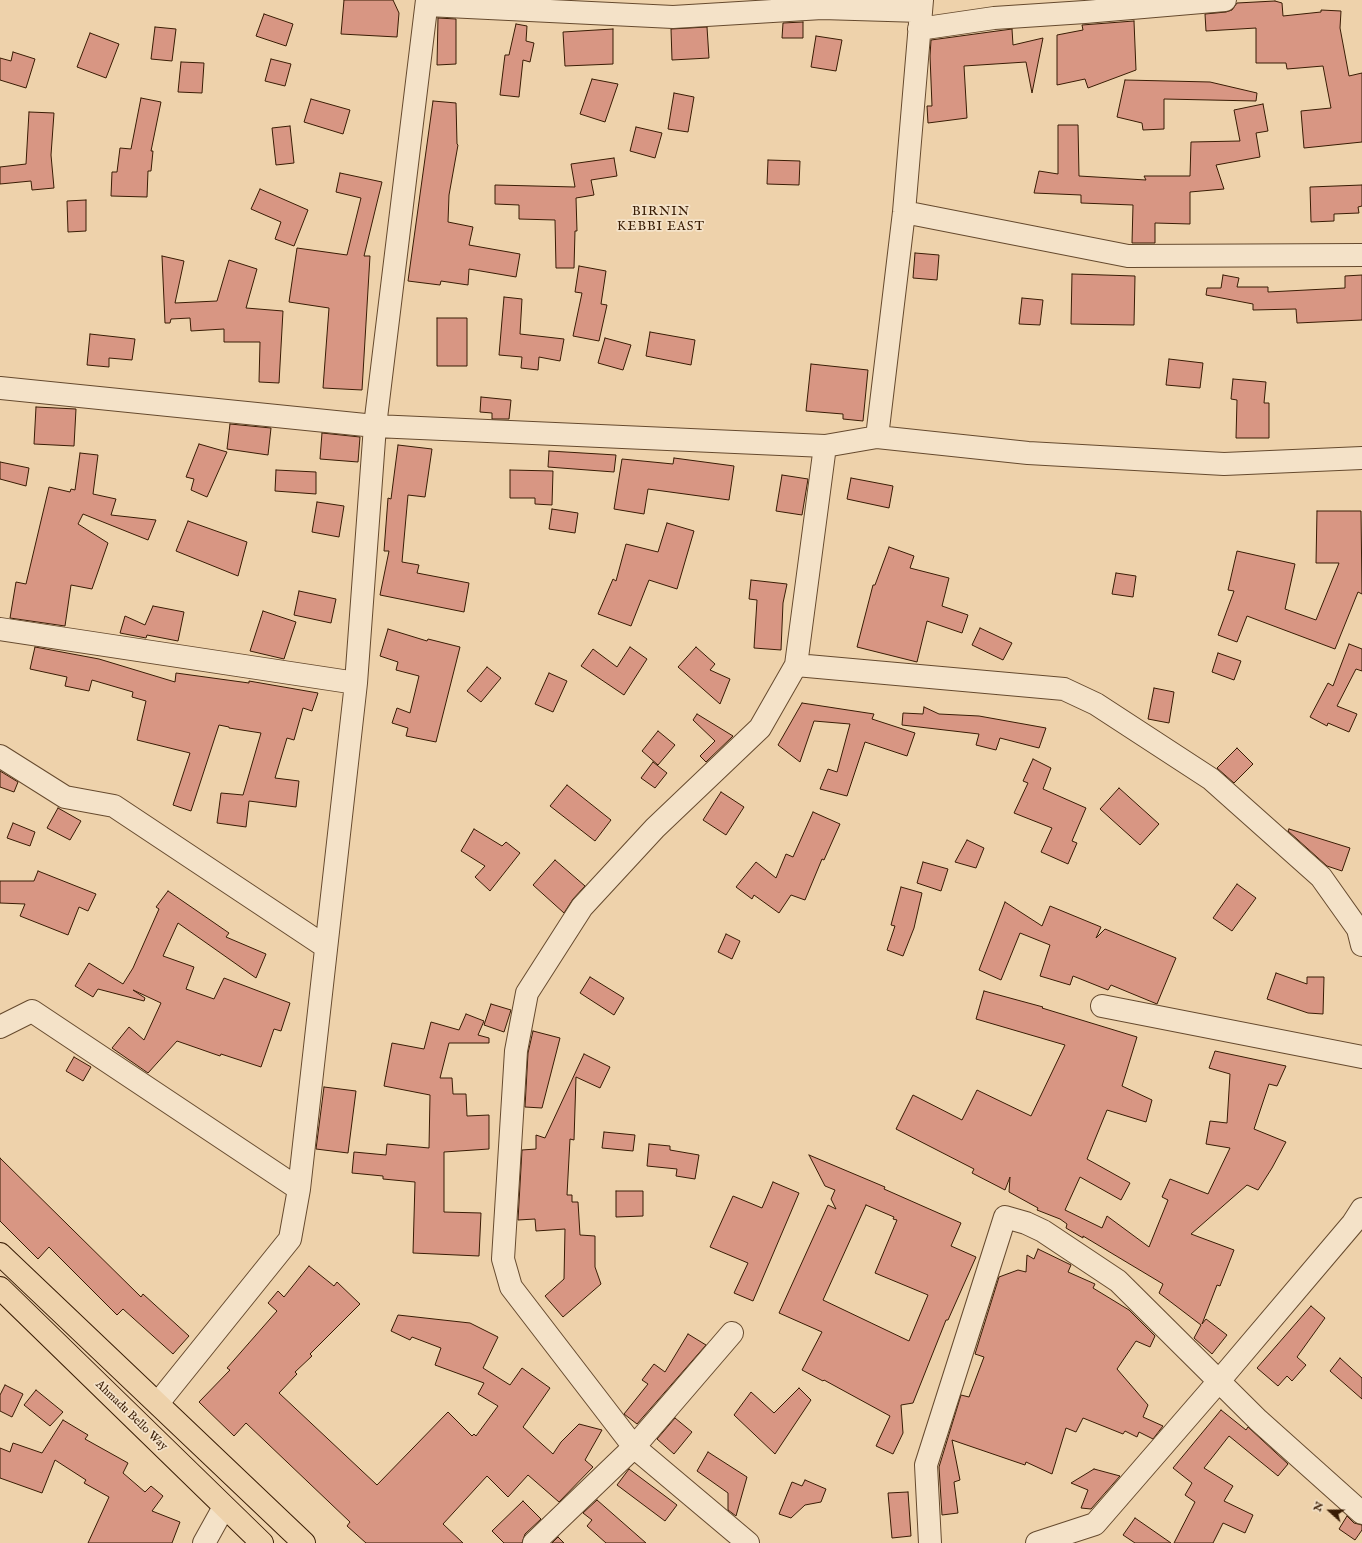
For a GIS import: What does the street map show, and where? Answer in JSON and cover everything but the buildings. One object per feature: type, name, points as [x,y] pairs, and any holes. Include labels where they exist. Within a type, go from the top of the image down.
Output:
[{"type":"main road","points":[[0,1254],[304,1543]]},
{"type":"main road","name":"Ahmadu Bello Way","points":[[0,1288],[262,1543]]},
{"type":"street","points":[[158,1403],[290,1239],[299,1189],[356,683],[375,426],[427,3],[676,9],[822,8],[994,18],[1225,0]]},
{"type":"street","points":[[877,437],[904,212],[921,14]]},
{"type":"street","points":[[904,212],[1128,256],[1362,255]]},
{"type":"street","points":[[0,388],[375,426],[825,446],[877,437],[1028,453],[1224,464],[1362,458]]},
{"type":"street","points":[[748,1543],[634,1447],[511,1287],[503,1259],[516,1051],[527,993],[582,907],[655,828],[760,728],[796,665],[825,446]]},
{"type":"street","points":[[0,629],[356,683]]},
{"type":"street","points":[[796,665],[994,684],[1064,689],[1096,704],[1211,779],[1322,877],[1358,929],[1362,945]]},
{"type":"street","points":[[0,756],[65,797],[114,806],[326,947]]},
{"type":"street","points":[[1102,1006],[1362,1057]]},
{"type":"street","points":[[0,1027],[32,1011],[299,1189]]},
{"type":"street","points":[[1037,1543],[1095,1524],[1353,1223],[1362,1209]]},
{"type":"street","points":[[930,1543],[926,1465],[1005,1217],[1026,1223],[1043,1232],[1118,1281],[1258,1420],[1362,1513]]},
{"type":"street","points":[[534,1543],[634,1447],[732,1333]]},
{"type":"street","points":[[204,1543],[224,1507]]},
{"type":"district","name":"BIRNIN KEBBI EAST","points":[[661,220]]}]
